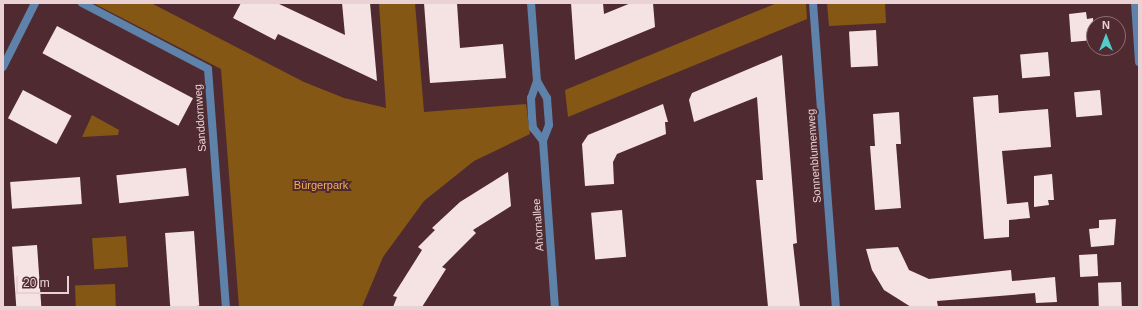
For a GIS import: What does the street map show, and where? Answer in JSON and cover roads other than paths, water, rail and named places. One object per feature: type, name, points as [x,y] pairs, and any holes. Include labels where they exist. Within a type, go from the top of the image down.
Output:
[{"type":"street","points":[[3,67],[35,3]]},
{"type":"street","name":"Sanddornweg","points":[[82,3],[208,69],[226,307]]},
{"type":"street","name":"Ahornallee","points":[[531,3],[537,80],[531,98],[532,117],[533,128],[543,141]]},
{"type":"street","name":"Sonnenblumenweg","points":[[813,3],[836,307]]},
{"type":"street","points":[[1135,3],[1139,62]]},
{"type":"street","name":"Ahornallee","points":[[537,80],[547,98],[549,124],[543,141],[555,307]]},
{"type":"park label","name":"Bürgerpark","points":[[321,185]]}]
